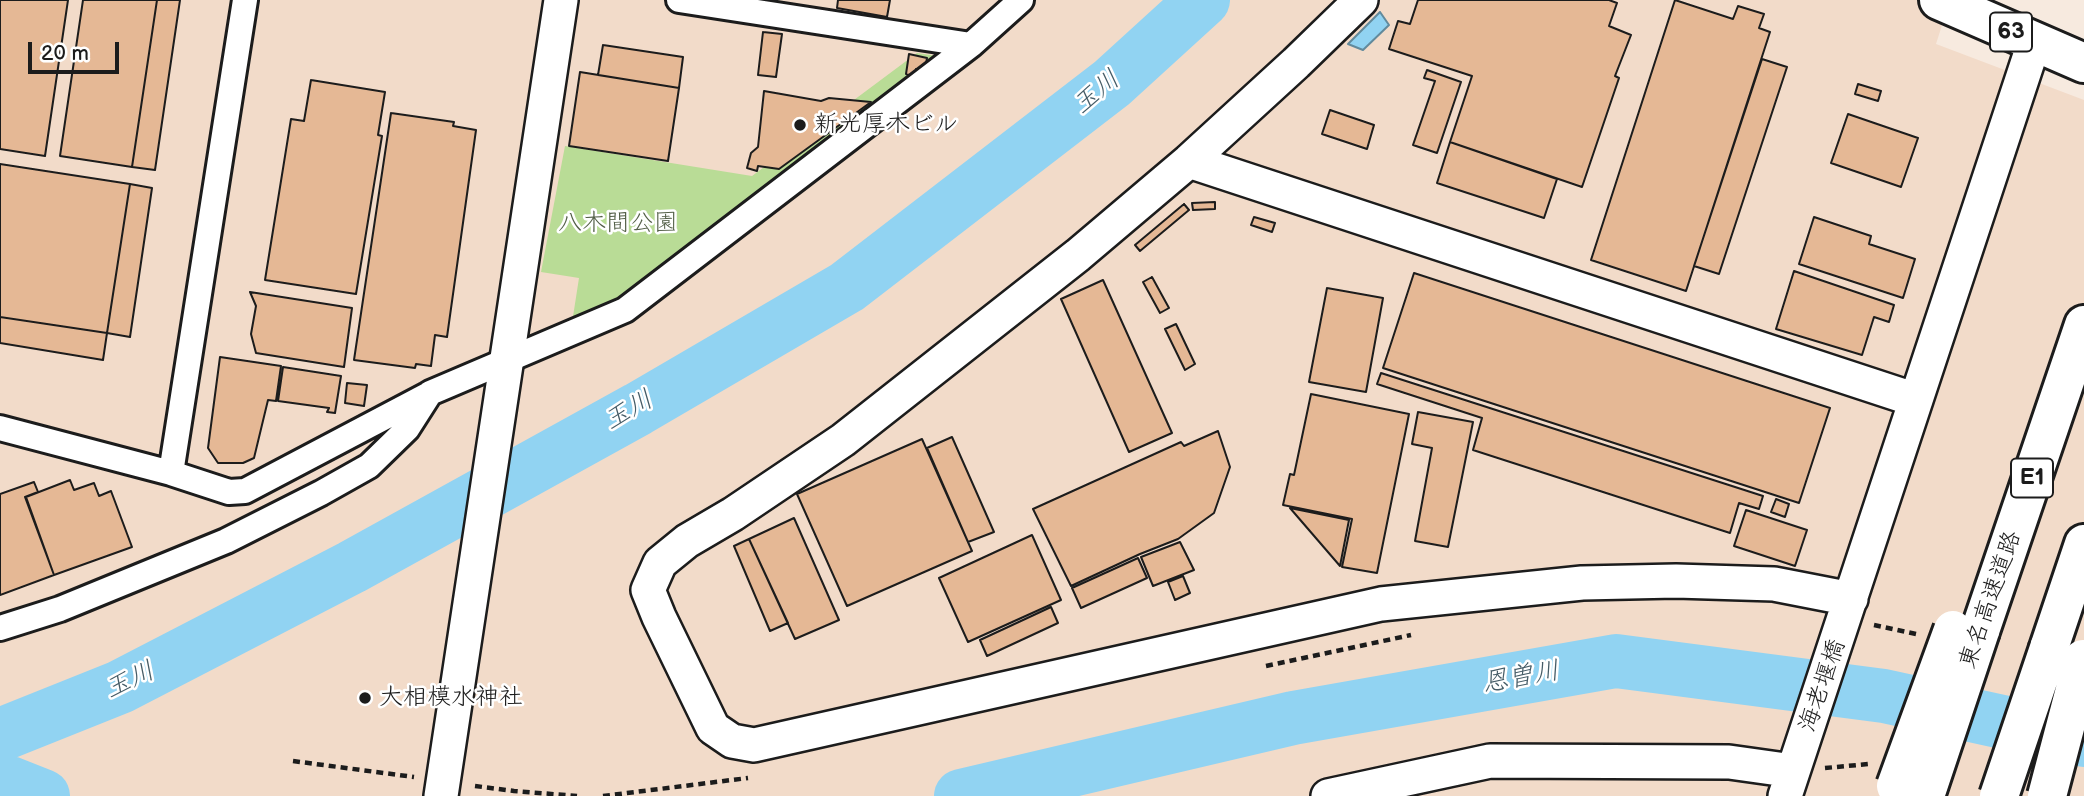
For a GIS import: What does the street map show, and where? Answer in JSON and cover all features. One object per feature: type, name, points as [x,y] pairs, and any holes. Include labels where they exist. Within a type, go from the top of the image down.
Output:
[{"type":"main road","name":"63","points":[[1939,0],[2084,63]]},
{"type":"main road","name":"東名高速道路","points":[[1925,796],[1967,631],[2082,330]]},
{"type":"main road","points":[[2047,796],[2072,655],[2084,544]]},
{"type":"main road","points":[[1892,796],[1967,631]]},
{"type":"main road","points":[[1999,796],[2072,655]]},
{"type":"street","points":[[171,473],[245,0]]},
{"type":"street","points":[[442,792],[561,0]]},
{"type":"street","points":[[680,0],[971,44]]},
{"type":"street","points":[[0,428],[171,473],[229,492],[245,491],[430,393],[505,366],[625,310],[971,44],[1021,0]]},
{"type":"street","points":[[1361,0],[1189,161],[1078,254],[843,440],[733,514],[687,541],[660,563],[648,590],[713,728],[732,741],[754,745],[1381,604],[1582,583],[1676,581],[1774,584],[1847,612]]},
{"type":"street","name":"海老堰橋","points":[[1793,772],[2035,43]]},
{"type":"street","points":[[1189,161],[1916,400]]},
{"type":"street","points":[[0,628],[60,609],[226,541],[321,493],[369,466],[407,429],[430,393]]},
{"type":"street","points":[[1328,796],[1490,761],[1729,762],[1793,772]]},
{"type":"path","points":[[1264,666],[1414,635]]},
{"type":"path","points":[[603,796],[752,778]]},
{"type":"shaded area","points":[[0,0],[1950,0],[1936,44],[2084,100],[2084,796],[0,796]]},
{"type":"green space","name":"八木間公園","points":[[917,53],[945,57],[622,304],[572,323],[579,278],[541,272],[565,146],[752,176]]},
{"type":"water","points":[[1380,12],[1389,25],[1363,50],[1348,44]]},
{"type":"building","points":[[0,0],[68,0],[45,156],[0,149]]},
{"type":"building","points":[[83,0],[157,0],[132,167],[60,156]]},
{"type":"building","points":[[157,0],[180,0],[155,170],[132,167]]},
{"type":"building","points":[[838,0],[890,0],[887,17],[837,8]]},
{"type":"building","points":[[1418,0],[1609,0],[1617,3],[1609,26],[1631,35],[1615,76],[1619,78],[1582,187],[1450,142],[1472,76],[1389,49],[1398,21],[1410,24]]},
{"type":"building","points":[[1675,0],[1733,19],[1738,6],[1764,14],[1759,28],[1770,32],[1686,291],[1591,260]]},
{"type":"building","points":[[763,32],[782,34],[776,77],[758,75]]},
{"type":"building","points":[[603,45],[683,57],[679,88],[598,75]]},
{"type":"building","points":[[909,54],[927,58],[925,71],[916,69],[915,77],[906,74]]},
{"type":"building","points":[[1762,59],[1787,67],[1719,274],[1694,266]]},
{"type":"building","points":[[1427,70],[1461,82],[1437,153],[1413,145],[1435,81],[1424,78]]},
{"type":"building","points":[[580,72],[679,88],[668,161],[569,146]]},
{"type":"building","points":[[311,80],[385,92],[378,135],[382,136],[356,294],[265,280],[291,119],[304,121]]},
{"type":"building","points":[[1858,84],[1881,91],[1878,101],[1855,94]]},
{"type":"building","name":"新光厚木ビル","points":[[764,91],[821,101],[829,98],[871,102],[779,169],[758,166],[757,171],[747,168],[751,153],[758,147]]},
{"type":"building","points":[[1330,110],[1374,125],[1367,149],[1322,134]]},
{"type":"building","points":[[391,113],[454,122],[453,126],[476,130],[447,337],[435,335],[431,366],[416,364],[415,368],[354,360]]},
{"type":"building","points":[[1848,114],[1918,138],[1901,187],[1831,163]]},
{"type":"building","points":[[1450,142],[1557,179],[1544,218],[1437,183]]},
{"type":"building","points":[[0,164],[130,184],[107,333],[0,317]]},
{"type":"building","points":[[130,184],[152,188],[130,337],[107,333]]},
{"type":"building","points":[[1215,202],[1215,209],[1193,210],[1192,203]]},
{"type":"building","points":[[1184,204],[1189,210],[1140,251],[1135,245]]},
{"type":"building","points":[[1254,217],[1275,223],[1272,232],[1251,225]]},
{"type":"building","points":[[1814,217],[1871,236],[1869,244],[1915,259],[1903,298],[1799,264]]},
{"type":"building","points":[[1794,271],[1894,305],[1889,322],[1874,317],[1862,355],[1776,329]]},
{"type":"building","points":[[1414,273],[1830,408],[1799,503],[1383,368]]},
{"type":"building","points":[[1152,277],[1169,308],[1160,313],[1143,282]]},
{"type":"building","points":[[1103,280],[1172,433],[1129,452],[1061,299]]},
{"type":"building","points":[[1327,288],[1383,298],[1366,392],[1309,382]]},
{"type":"building","points":[[250,292],[352,308],[344,367],[256,353],[251,334],[256,306]]},
{"type":"building","points":[[0,317],[107,333],[103,360],[0,343]]},
{"type":"building","points":[[1176,324],[1195,364],[1185,370],[1165,329]]},
{"type":"building","points":[[220,357],[281,366],[276,401],[268,400],[254,458],[243,463],[218,463],[208,448]]},
{"type":"building","points":[[283,367],[341,376],[335,413],[327,412],[329,408],[278,401]]},
{"type":"building","points":[[1381,373],[1763,496],[1759,509],[1739,503],[1730,533],[1473,450],[1482,418],[1377,384]]},
{"type":"building","points":[[347,383],[367,385],[364,406],[345,403]]},
{"type":"building","points":[[1311,394],[1409,414],[1377,573],[1342,567],[1352,519],[1283,505],[1290,474],[1294,475]]},
{"type":"building","points":[[1418,412],[1473,422],[1448,547],[1415,541],[1432,448],[1412,444]]},
{"type":"building","points":[[1218,431],[1230,467],[1214,513],[1178,539],[1071,586],[1033,509],[1181,442],[1184,446]]},
{"type":"building","points":[[952,437],[994,532],[968,542],[927,448]]},
{"type":"building","points":[[922,439],[972,551],[847,606],[797,494]]},
{"type":"building","points":[[70,480],[74,490],[94,483],[99,496],[111,491],[132,547],[54,575],[26,497]]},
{"type":"building","points":[[34,482],[38,492],[25,497],[54,575],[0,595],[0,494]]},
{"type":"building","points":[[1776,499],[1789,504],[1785,517],[1771,512]]},
{"type":"building","points":[[1290,508],[1349,520],[1340,566]]},
{"type":"building","points":[[1746,510],[1807,530],[1795,566],[1734,546]]},
{"type":"building","points":[[794,518],[839,620],[795,639],[749,539]]},
{"type":"building","points":[[1032,535],[1061,600],[968,642],[939,578]]},
{"type":"building","points":[[749,539],[788,623],[770,631],[734,546]]},
{"type":"building","points":[[1180,542],[1194,570],[1153,586],[1141,557]]},
{"type":"building","points":[[1138,558],[1147,578],[1081,608],[1072,588]]},
{"type":"building","points":[[1183,576],[1190,593],[1175,600],[1168,582]]},
{"type":"building","points":[[1051,607],[1058,623],[987,656],[980,640]]},
{"type":"waterway","name":"玉川","points":[[0,735],[120,687],[352,567],[638,409],[847,287],[1112,83],[1203,0]]},
{"type":"waterway","name":"恩曽川","points":[[961,796],[1293,718],[1616,661],[1884,696],[2084,740]]},
{"type":"waterway","name":"恩曽川","points":[[0,779],[43,796]]},
{"type":"place","name":"新光厚木ビル","points":[[800,125]]},
{"type":"place","name":"大相模水神社","points":[[365,698]]}]
